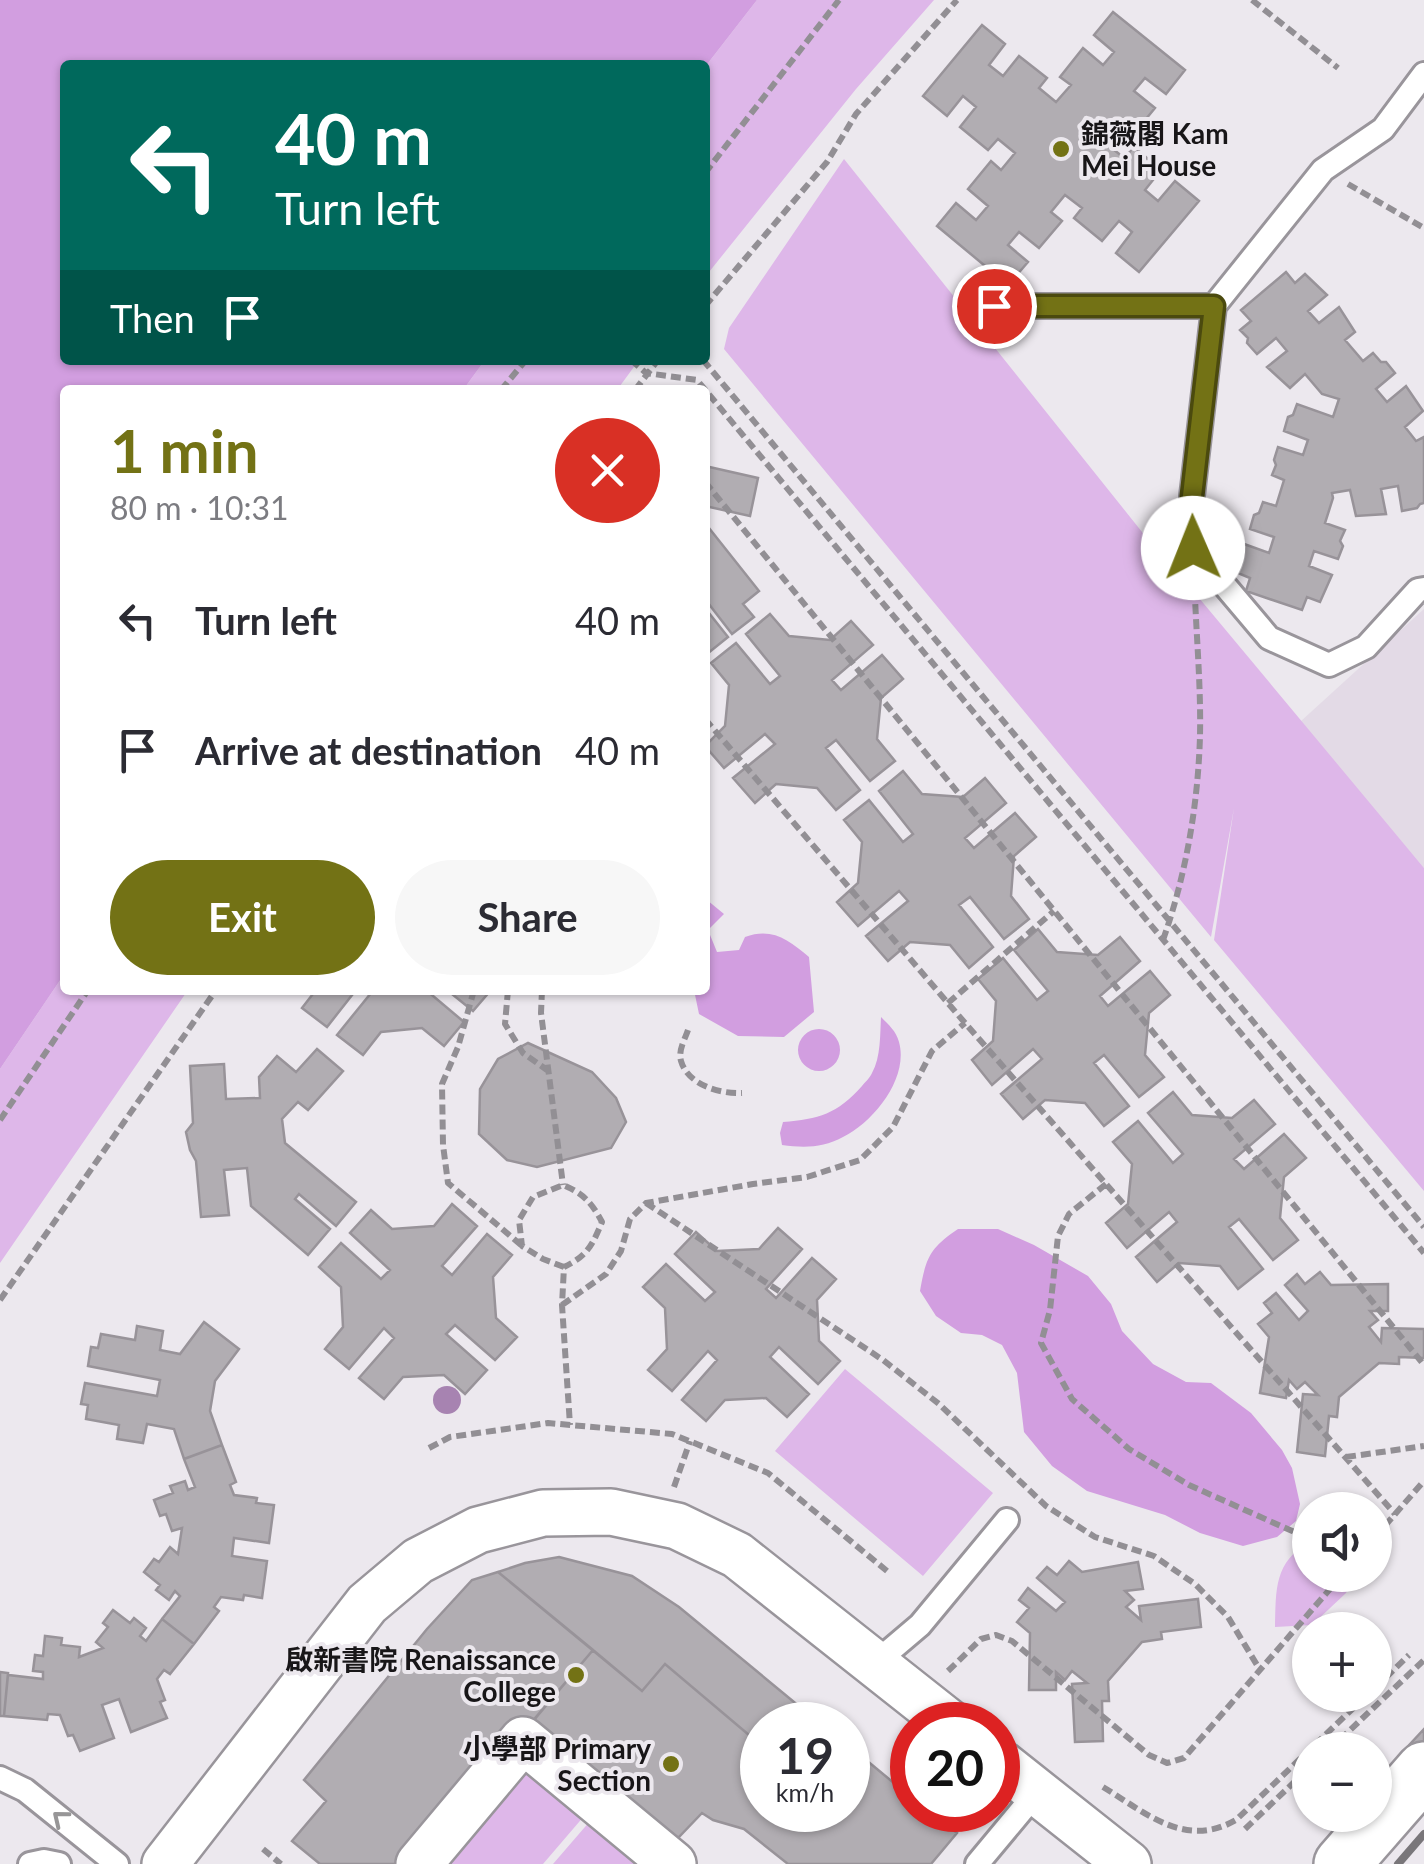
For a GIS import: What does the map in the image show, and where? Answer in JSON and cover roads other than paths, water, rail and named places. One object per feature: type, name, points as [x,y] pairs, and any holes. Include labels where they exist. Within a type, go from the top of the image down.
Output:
[{"type":"main road","points":[[1337,1858],[1424,1770]]},
{"type":"street","points":[[165,1864],[367,1604],[418,1561],[478,1530],[543,1514],[611,1512],[677,1526],[737,1556],[923,1702]]},
{"type":"street","points":[[419,1864],[524,1740],[673,1864]]},
{"type":"street","points":[[1020,1778],[1128,1864]]},
{"type":"lane","points":[[1424,74],[1383,129],[1322,170],[1214,306],[1192,496],[1193,548],[1270,638],[1328,665],[1366,647],[1418,590],[1424,590]]},
{"type":"lane","points":[[994,306],[1214,306]]},
{"type":"lane","points":[[874,1664],[920,1625],[1007,1520]]},
{"type":"lane","points":[[0,1778],[25,1790],[117,1864]]},
{"type":"lane","points":[[977,1864],[1037,1792]]},
{"type":"lane","points":[[30,1864],[59,1864]]},
{"type":"railway","points":[[1398,1864],[1424,1834]]},
{"type":"place","name":"錦薇閣 Kam Mei House","points":[[1061,149]]},
{"type":"place","name":"啟新書院 Renaissance College","points":[[576,1675]]},
{"type":"place","name":"小學部 Primary Section","points":[[671,1764]]}]
